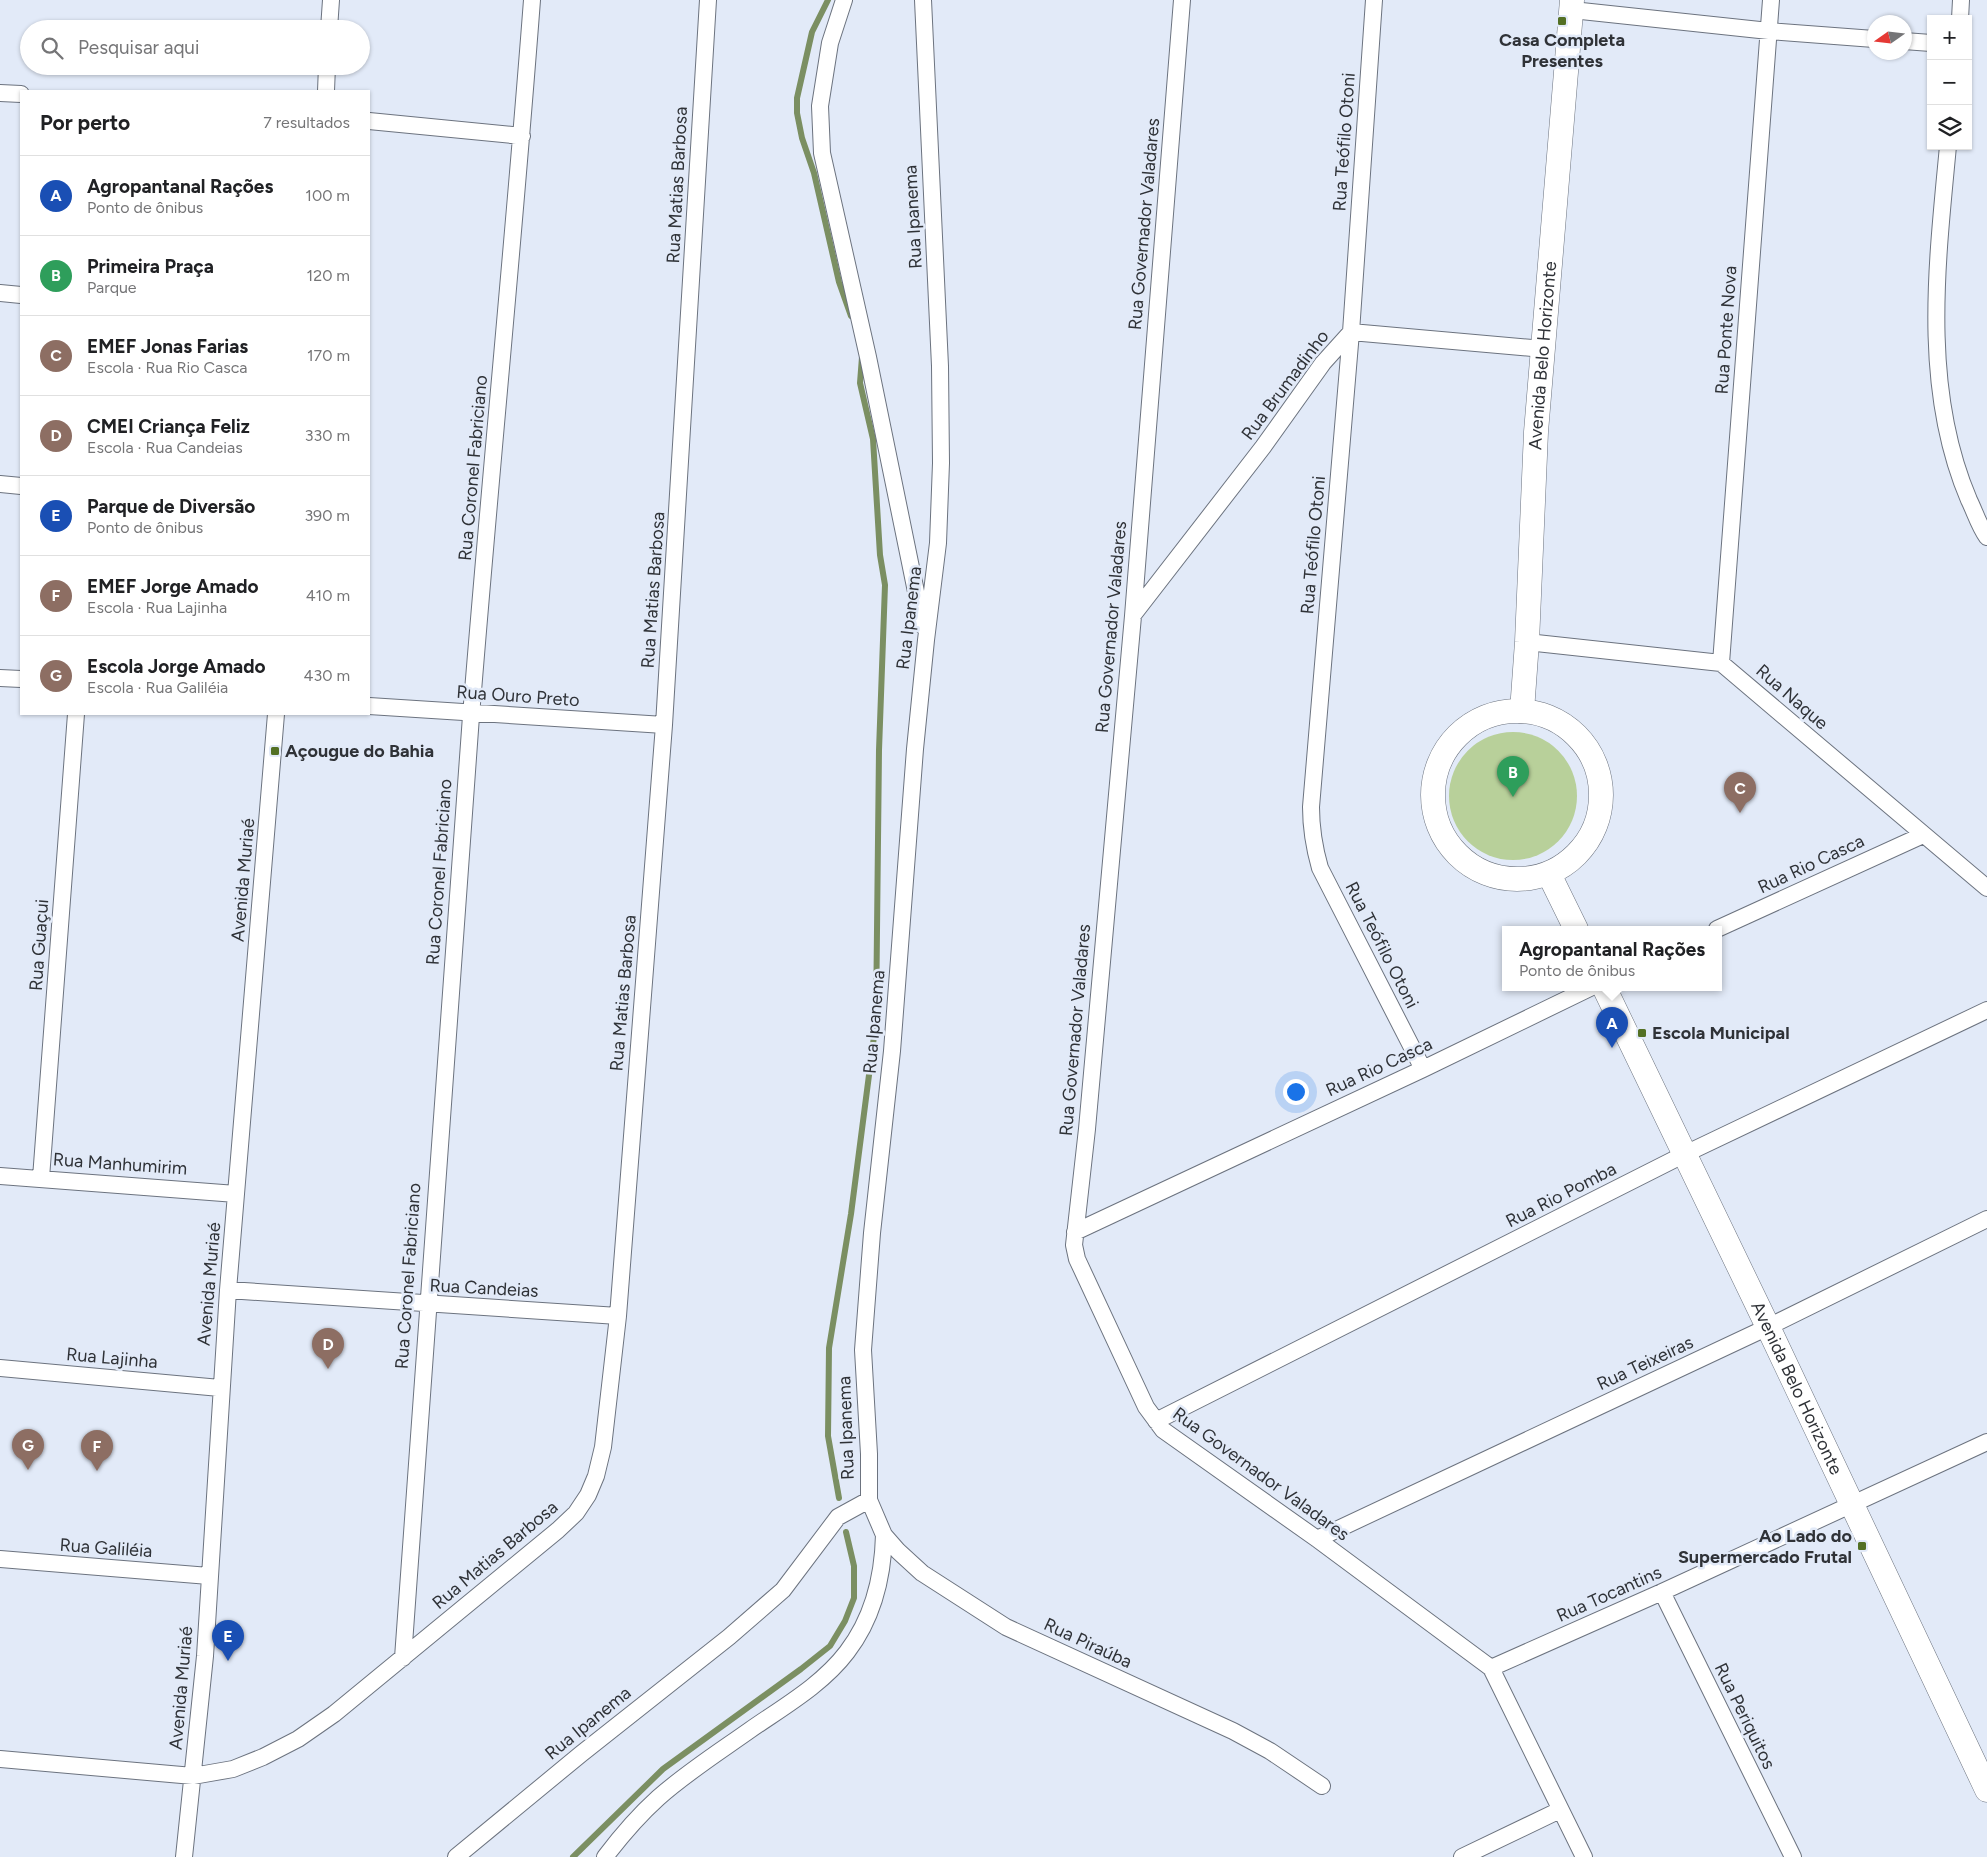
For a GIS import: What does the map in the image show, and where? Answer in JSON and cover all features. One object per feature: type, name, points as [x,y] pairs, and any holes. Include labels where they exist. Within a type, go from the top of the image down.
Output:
[{"type":"street","points":[[330,20],[331,0]]},
{"type":"street","name":"Rua Coronel Fabriciano","points":[[403,1658],[426,1304],[471,713],[522,136],[532,0]]},
{"type":"street","name":"Rua Matias Barbosa","points":[[0,1759],[193,1776],[233,1769],[263,1757],[298,1739],[334,1714],[558,1530],[576,1513],[588,1495],[596,1476],[603,1447],[618,1316],[664,725],[708,0]]},
{"type":"street","points":[[844,0],[830,43],[820,106],[822,153],[838,232],[868,357],[926,640]]},
{"type":"street","name":"Rua Ipanema","points":[[456,1857],[581,1754],[729,1637],[782,1590],[838,1517],[869,1500],[863,1350],[873,1216],[892,1051],[915,749],[938,544],[941,464],[940,357],[923,0]]},
{"type":"street","name":"Rua Governador Valadares","points":[[1182,0],[1133,616],[1087,1129],[1074,1232],[1077,1259],[1146,1407],[1163,1430],[1317,1539],[1491,1668],[1584,1857]]},
{"type":"street","name":"Rua Teófilo Otoni","points":[[1374,0],[1351,332],[1311,807],[1311,827],[1314,849],[1320,868],[1422,1069]]},
{"type":"street","name":"Rua Ponte Nova","points":[[1721,663],[1771,0]]},
{"type":"street","points":[[1960,15],[1962,0]]},
{"type":"street","points":[[1572,5],[1769,30],[1867,38]]},
{"type":"street","name":"Avenida Belo Horizonte","points":[[1522,711],[1527,642],[1536,432],[1572,5]]},
{"type":"street","points":[[1912,42],[1927,43]]},
{"type":"street","points":[[326,90],[327,75]]},
{"type":"street","points":[[0,92],[20,94]]},
{"type":"street","points":[[370,121],[522,136]]},
{"type":"street","points":[[1948,150],[1938,250],[1936,344],[1945,424],[1960,478],[1987,538]]},
{"type":"street","points":[[0,293],[20,294]]},
{"type":"street","name":"Rua Brumadinho","points":[[1133,616],[1263,447],[1323,363],[1351,332],[1543,349]]},
{"type":"street","points":[[0,484],[20,486]]},
{"type":"street","points":[[1527,642],[1721,663]]},
{"type":"street","name":"Rua Naque","points":[[1721,663],[1987,888]]},
{"type":"street","points":[[0,678],[20,679]]},
{"type":"street","name":"Rua Ouro Preto","points":[[370,706],[664,725]]},
{"type":"street","points":[[1522,711],[1546,716],[1568,728],[1586,747],[1597,770],[1601,794],[1598,819],[1588,842],[1570,861],[1549,874],[1528,879],[1507,879],[1486,874],[1468,863],[1452,848],[1441,830],[1435,809],[1434,788],[1439,767],[1448,748],[1462,732],[1480,720],[1500,713],[1522,711]]},
{"type":"street","name":"Rua Guaçui","points":[[41,1178],[76,715]]},
{"type":"street","name":"Avenida Muriaé","points":[[184,1857],[205,1656],[220,1388],[276,715]]},
{"type":"street","name":"Rua Rio Casca","points":[[1722,927],[1923,835]]},
{"type":"street","points":[[1549,874],[1575,926]]},
{"type":"street","name":"Rua Rio Casca","points":[[1074,1232],[1584,991]]},
{"type":"street","name":"Avenida Belo Horizonte","points":[[1606,991],[1768,1327],[1987,1790]]},
{"type":"street","name":"Rua Rio Pomba","points":[[1156,1422],[1685,1154],[1987,1010]]},
{"type":"street","name":"Rua Manhumirim","points":[[0,1176],[236,1194]]},
{"type":"street","name":"Rua Teixeiras","points":[[1317,1539],[1768,1327],[1987,1219]]},
{"type":"street","name":"Rua Candeias","points":[[228,1290],[618,1316]]},
{"type":"street","name":"Rua Lajinha","points":[[0,1368],[220,1388]]},
{"type":"street","name":"Rua Tocantins","points":[[1491,1668],[1662,1592],[1987,1442]]},
{"type":"street","name":"Rua Piraúba","points":[[869,1500],[884,1535],[898,1552],[922,1573],[1006,1627],[1233,1731],[1270,1752],[1322,1786]]},
{"type":"street","points":[[605,1857],[626,1830],[659,1798],[703,1763],[829,1672],[847,1652],[861,1631],[874,1600],[884,1564],[884,1535]]},
{"type":"street","name":"Rua Galiléia","points":[[0,1560],[209,1576]]},
{"type":"street","name":"Rua Periquitos","points":[[1662,1592],[1792,1857]]},
{"type":"street","points":[[1462,1857],[1560,1810]]},
{"type":"green space","points":[[1513,732],[1526,733],[1538,737],[1558,751],[1572,771],[1576,783],[1576,809],[1572,821],[1558,841],[1538,855],[1526,859],[1513,860],[1500,859],[1488,855],[1468,841],[1454,821],[1450,809],[1449,796],[1450,783],[1454,771],[1468,751],[1488,737],[1500,733]]},
{"type":"waterway","points":[[828,0],[812,32],[797,98],[797,113],[802,138],[814,173],[839,282],[851,316]]},
{"type":"waterway","points":[[839,1498],[828,1436],[829,1348],[851,1214],[876,1021],[879,750],[885,585],[880,555],[873,439],[860,383],[862,357]]},
{"type":"waterway","points":[[573,1857],[663,1769],[830,1646],[845,1621],[854,1598],[854,1566],[846,1532]]},
{"type":"place","name":"Casa Completa Presentes","points":[[1562,21]]},
{"type":"place","name":"Açougue do Bahia","points":[[275,751]]},
{"type":"place","name":"Primeira Praça","points":[[1513,797]]},
{"type":"place","name":"EMEF Jonas Farias","points":[[1740,813]]},
{"type":"place","name":"Escola Municipal","points":[[1642,1033]]},
{"type":"place","name":"Agropantanal Rações","points":[[1612,1048]]},
{"type":"place","name":"CMEI Criança Feliz","points":[[328,1369]]},
{"type":"place","name":"Escola Jorge Amado","points":[[28,1470]]},
{"type":"place","name":"EMEF Jorge Amado","points":[[97,1471]]},
{"type":"place","name":"Ao Lado do Supermercado Frutal","points":[[1862,1546]]},
{"type":"place","name":"Parque de Diversão","points":[[228,1661]]}]
